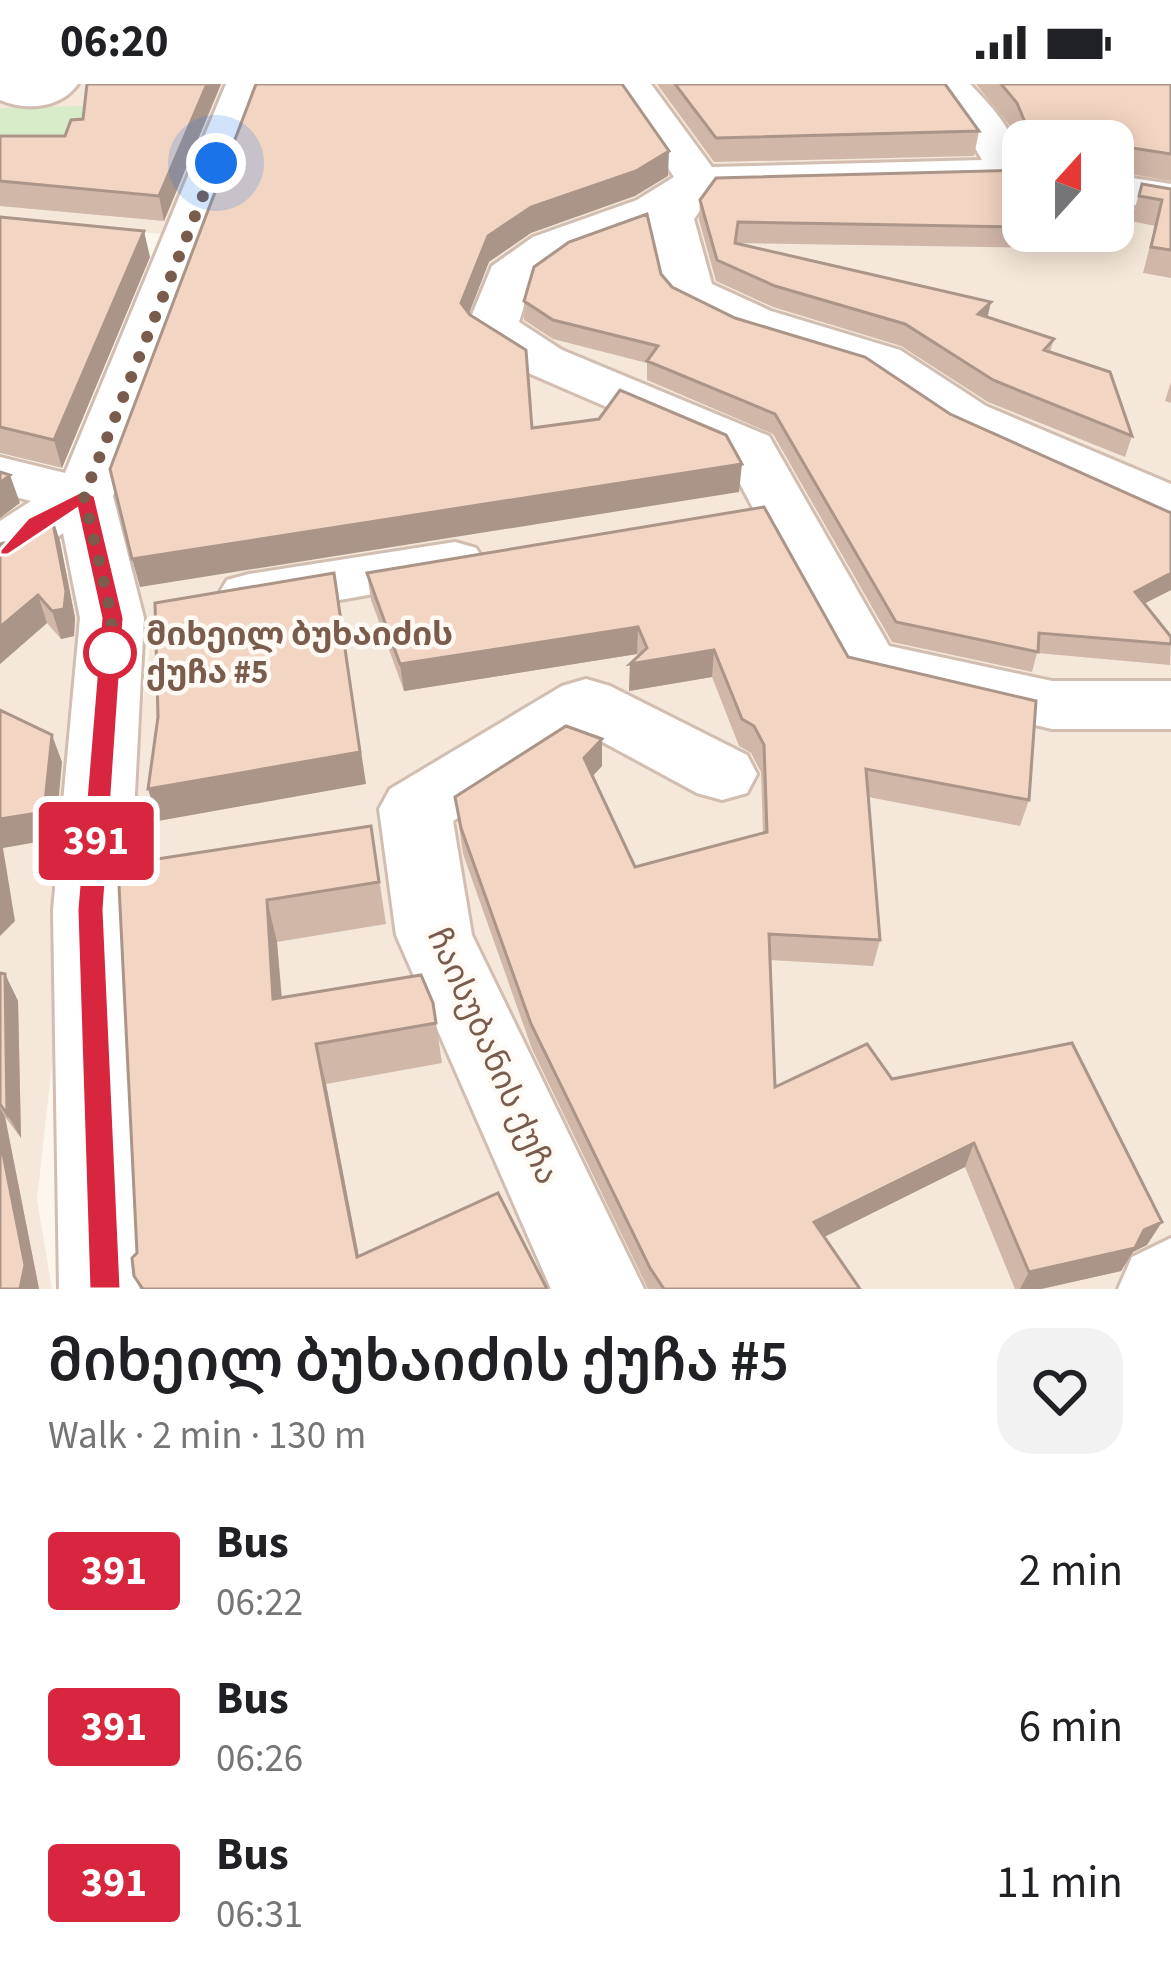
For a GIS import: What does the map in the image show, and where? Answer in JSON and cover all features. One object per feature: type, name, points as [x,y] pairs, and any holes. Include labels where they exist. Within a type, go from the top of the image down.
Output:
[{"type":"street","points":[[0,86],[28,97],[58,84]]},
{"type":"street","points":[[0,550],[84,496],[246,84]]},
{"type":"street","points":[[632,84],[699,181]]},
{"type":"street","points":[[948,84],[1002,150]]},
{"type":"street","points":[[1002,170],[699,181],[653,210],[537,256],[509,276],[491,327],[544,361],[749,448],[755,512],[867,664],[1052,705],[1171,704]]},
{"type":"street","points":[[699,181],[671,219],[690,292],[753,322],[882,361],[967,418],[1151,497],[1171,512]]},
{"type":"street","points":[[1134,192],[1171,198]]},
{"type":"street","points":[[131,237],[186,242]]},
{"type":"street","points":[[0,475],[84,496],[158,610],[91,910],[105,1289]]},
{"type":"street","points":[[158,610],[503,554]]},
{"type":"street","name":"ჩაისუბანის ქუჩა","points":[[598,1289],[434,935],[416,809],[586,703],[722,774]]},
{"type":"shaded area","points":[[0,84],[1171,84],[1171,1289],[133,1289],[107,982],[150,647],[94,501],[208,239],[0,217]]},
{"type":"shaded area","points":[[17,558],[72,576],[101,620],[37,1200],[52,1289],[0,1289],[0,571]]},
{"type":"green space","points":[[88,106],[71,153],[0,155],[0,108]]},
{"type":"building","points":[[87,84],[207,84],[159,196],[0,181],[0,136],[65,136],[71,120],[83,119]]},
{"type":"building","points":[[256,84],[622,84],[669,151],[636,171],[531,207],[488,236],[461,303],[470,315],[526,350],[532,428],[599,419],[620,390],[726,435],[742,464],[132,559],[110,469]]},
{"type":"building","points":[[675,84],[945,84],[979,131],[716,138]]},
{"type":"building","points":[[1001,84],[1171,84],[1171,154],[1134,148],[1134,120],[1024,120]]},
{"type":"building","points":[[1002,171],[1002,227],[738,222],[735,243],[991,302],[978,314],[1054,339],[1044,350],[1110,372],[1132,436],[993,380],[905,324],[775,286],[717,260],[700,200],[716,178]]},
{"type":"building","points":[[1142,184],[1171,189],[1171,250],[1151,247],[1162,200],[1139,196]]},
{"type":"building","points":[[647,214],[661,274],[672,287],[735,318],[865,357],[950,414],[1171,513],[1171,573],[1135,592],[1171,637],[1171,644],[1039,633],[1038,652],[896,622],[775,414],[647,361],[658,346],[553,320],[524,301],[534,267],[569,242]]},
{"type":"building","points":[[0,217],[144,231],[54,440],[0,427]]},
{"type":"building","points":[[764,507],[848,657],[1036,701],[1029,800],[866,769],[880,940],[769,934],[775,1087],[867,1044],[892,1079],[1072,1043],[1162,1222],[1144,1230],[1135,1248],[1029,1272],[974,1143],[814,1222],[860,1289],[664,1289],[650,1268],[531,1024],[461,828],[455,797],[566,726],[602,739],[584,758],[635,867],[767,832],[764,745],[754,726],[742,719],[714,650],[630,664],[647,648],[638,627],[400,664],[367,573]]},
{"type":"building","points":[[51,513],[66,591],[64,609],[52,611],[38,595],[0,627],[0,544],[12,541]]},
{"type":"building","points":[[334,573],[360,752],[148,789],[158,717],[155,603]]},
{"type":"building","points":[[0,710],[52,735],[44,812],[0,819]]},
{"type":"building","points":[[371,826],[379,882],[267,900],[273,999],[421,975],[433,1003],[436,1023],[316,1044],[357,1257],[498,1193],[547,1289],[143,1289],[134,1276],[132,1258],[137,1253],[118,865]]},
{"type":"building","points":[[0,973],[5,974],[7,1114],[0,1104]]},
{"type":"building","points":[[0,1139],[25,1265],[20,1289],[0,1289]]},
{"type":"bus line","name":"391","points":[[0,550],[84,496],[112,618],[91,910],[105,1289]]},
{"type":"place","name":"მიხეილ ბუხაიძის ქუჩა #5","points":[[110,653]]},
{"type":"route","points":[[110,653],[109,660],[112,618],[84,496],[216,163]]}]
